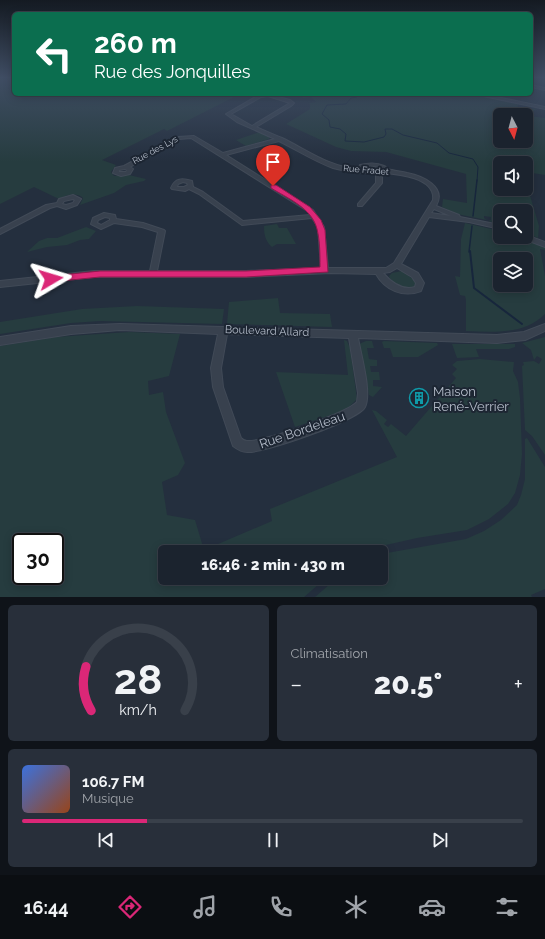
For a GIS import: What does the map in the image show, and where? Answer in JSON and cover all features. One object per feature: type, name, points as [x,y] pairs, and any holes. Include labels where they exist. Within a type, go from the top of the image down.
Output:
[{"type":"street","name":"Rue Fradet","points":[[240,106],[228,112],[231,116],[333,166],[360,171],[389,172],[416,177],[430,185],[437,196],[433,207]]},
{"type":"street","name":"Rue Fradet","points":[[253,127],[289,106]]},
{"type":"street","points":[[534,106],[545,108]]},
{"type":"street","name":"Rue des Lys","points":[[126,167],[178,138],[186,136],[192,137],[222,155]]},
{"type":"street","points":[[222,155],[280,139]]},
{"type":"street","points":[[222,155],[308,208],[315,216],[321,230],[325,270]]},
{"type":"street","points":[[360,171],[362,166],[372,165],[385,168],[389,172]]},
{"type":"street","points":[[360,205],[379,184],[379,172]]},
{"type":"street","points":[[190,187],[201,193],[237,221],[242,223],[315,216]]},
{"type":"street","points":[[0,232],[48,206],[59,204]]},
{"type":"street","points":[[0,284],[94,274],[246,274],[325,270],[387,270],[397,265],[433,207],[469,220]]},
{"type":"street","points":[[428,215],[469,220],[493,225]]},
{"type":"street","points":[[113,221],[141,224],[162,231],[153,274]]},
{"type":"street","points":[[533,240],[545,245]]},
{"type":"street","points":[[378,271],[400,290],[410,292],[418,289],[420,283],[417,277],[397,265]]},
{"type":"street","name":"Boulevard Allard","points":[[0,341],[62,331],[100,327],[497,339],[514,338],[535,332],[545,327]]},
{"type":"street","name":"Rue Bordeleau","points":[[223,330],[216,368],[218,387],[237,442],[248,447],[260,445],[350,414],[359,408],[363,398],[353,334]]},
{"type":"green space","points":[[0,106],[217,106],[167,131],[164,129],[102,160],[116,165],[111,172],[114,176],[129,175],[146,179],[144,181],[126,185],[114,193],[80,205],[83,198],[80,196],[71,195],[59,199],[34,187],[0,204]]},
{"type":"green space","points":[[310,106],[518,106],[516,108],[493,108],[493,148],[533,148],[533,116],[545,118],[545,175],[533,173],[533,156],[493,156],[493,196],[530,196],[532,204],[493,204],[493,222],[488,221],[491,220],[491,217],[484,216],[487,220],[457,214],[442,207],[443,199],[467,203],[466,174],[386,152],[351,151],[336,147],[286,124],[310,109]]},
{"type":"green space","points":[[260,132],[269,136],[269,139],[246,146],[236,140]]},
{"type":"green space","points":[[533,206],[539,226],[538,238],[533,236]]},
{"type":"green space","points":[[465,223],[493,229],[493,244],[533,243],[545,248],[545,250],[540,249],[545,276],[545,314],[528,326],[518,329],[498,332],[466,331],[466,300],[465,296],[460,295],[455,276],[460,277],[461,239]]},
{"type":"green space","points":[[277,224],[279,228],[287,228],[296,244],[277,244],[272,247],[270,245],[265,237],[264,226]]},
{"type":"green space","points":[[86,227],[96,231],[89,239],[80,240],[67,245],[47,247],[27,252],[39,241],[47,238],[57,238]]},
{"type":"green space","points":[[402,271],[416,281],[414,287],[401,286],[390,279],[389,276],[392,273]]},
{"type":"green space","points":[[278,298],[280,313],[330,314],[332,327],[227,324],[229,302]]},
{"type":"green space","points":[[137,306],[224,309],[222,324],[100,321],[71,323],[0,334],[0,322],[82,309]]},
{"type":"green space","points":[[129,332],[180,334],[169,376],[148,381],[149,395],[163,392],[166,412],[185,463],[178,475],[162,482],[167,515],[195,520],[202,545],[158,545],[158,585],[318,585],[304,597],[0,597],[0,346],[56,337]]},
{"type":"green space","points":[[545,337],[545,455],[532,436],[525,430],[522,366],[524,365],[523,362],[534,361],[539,364],[542,359],[537,356],[534,360],[531,350],[522,343]]},
{"type":"green space","points":[[344,340],[347,341],[350,348],[357,399],[346,410],[295,427],[276,372],[348,375]]},
{"type":"green space","points":[[366,341],[372,341],[374,348],[367,348],[369,359],[377,360],[377,366],[370,366],[371,372],[379,372],[380,380],[373,380],[373,386],[382,387],[373,397],[369,395],[359,344]]},
{"type":"green space","points":[[382,342],[437,343],[438,345],[418,357],[393,357],[390,348],[384,348]]},
{"type":"green space","points":[[452,344],[515,344],[515,347],[509,349],[476,349],[479,357],[457,358]]},
{"type":"green space","points":[[480,359],[514,362],[513,371],[518,382],[520,398],[522,454],[520,475],[515,493],[508,504],[489,519],[467,530],[417,538],[386,545],[216,545],[272,521],[270,509],[397,457],[372,410],[376,411],[387,420],[384,424],[388,427],[391,424],[406,436],[456,378],[452,374],[457,369],[452,365],[457,361]]},
{"type":"green space","points":[[527,438],[545,467],[545,589],[531,595],[532,597],[315,597],[329,585],[388,585],[388,553],[466,539],[484,531],[501,520],[517,505],[521,495],[525,479],[525,439]]},
{"type":"waterway","points":[[327,106],[322,114],[329,120],[330,127],[340,129],[346,134],[345,141],[364,142],[384,137],[386,134],[385,129],[392,129],[403,135],[437,143],[449,153],[473,159],[478,167],[477,181]]},
{"type":"waterway","points":[[473,216],[477,180]]},
{"type":"waterway","points":[[469,252],[472,226]]},
{"type":"waterway","points":[[470,251],[474,288],[522,324]]},
{"type":"place","name":"Maison René-Verrier","points":[[419,398]]},
{"type":"route","points":[[51,279],[100,274],[246,274],[325,270],[320,225],[313,213],[308,208],[273,186]]}]
